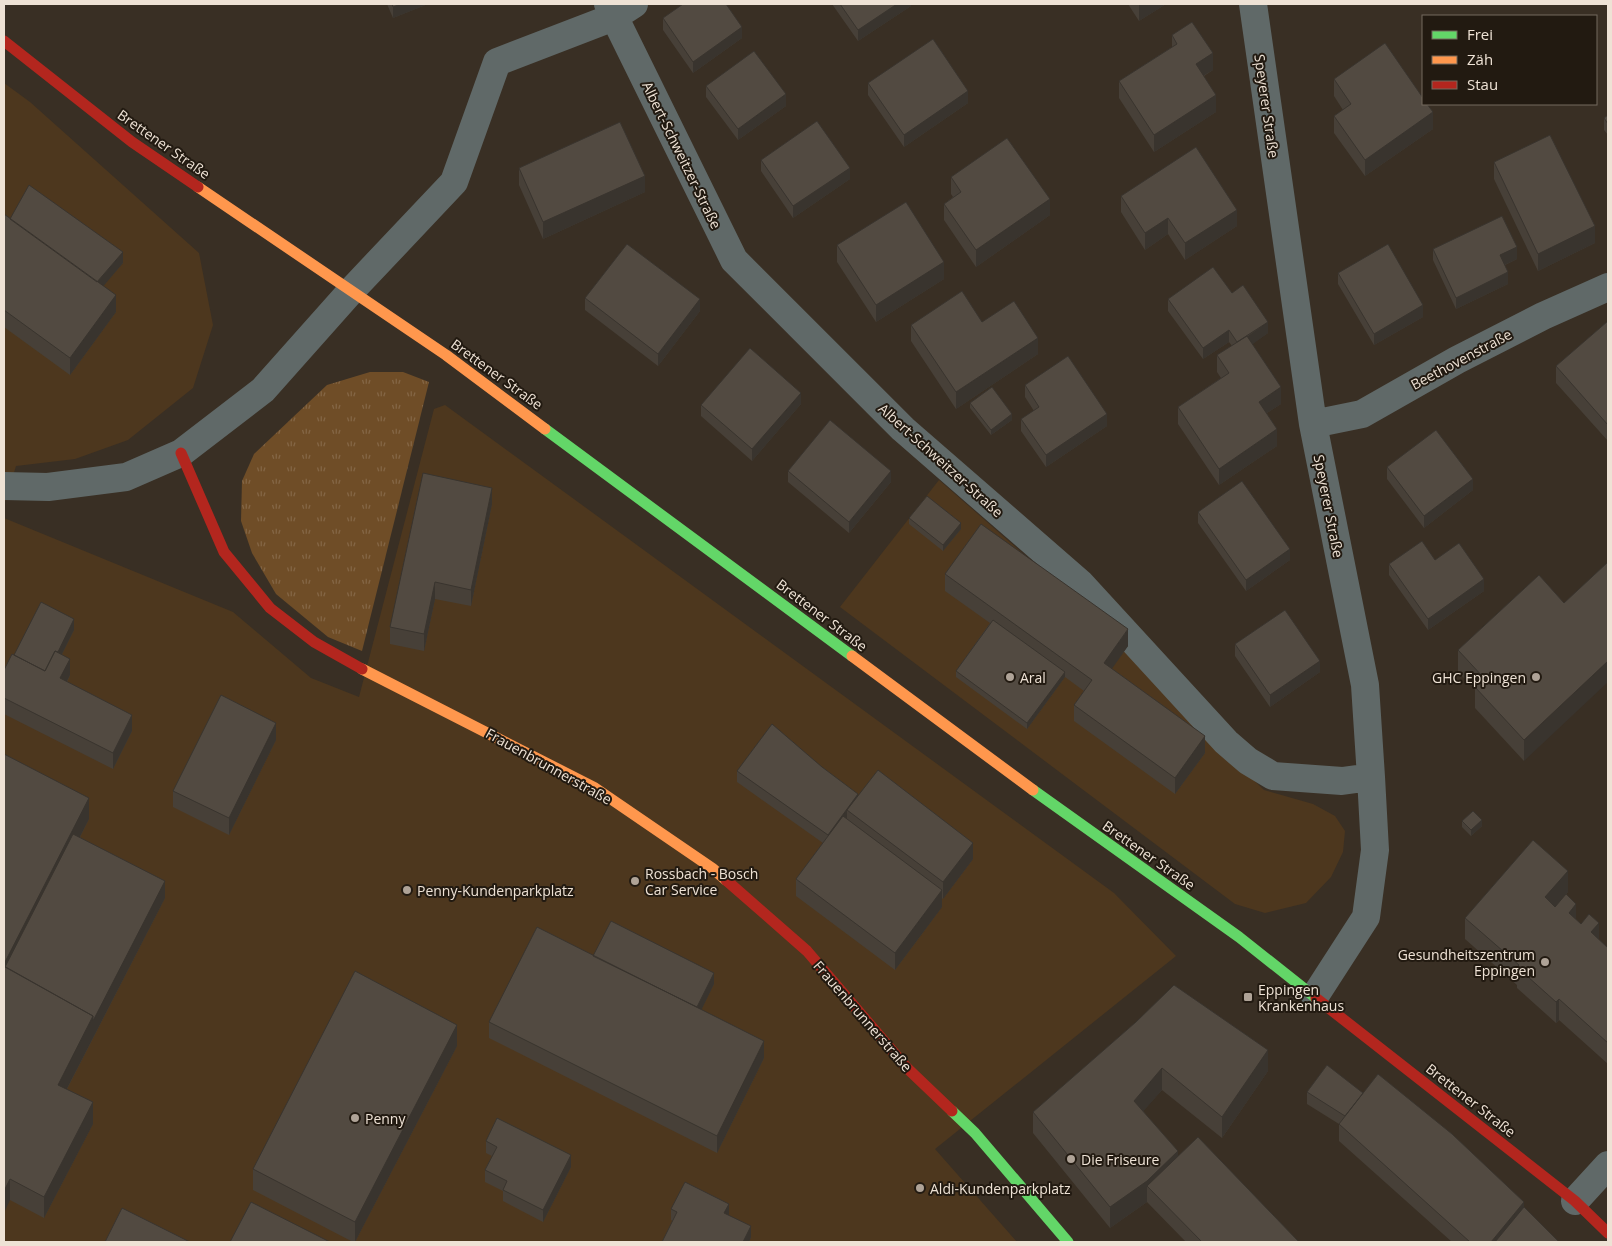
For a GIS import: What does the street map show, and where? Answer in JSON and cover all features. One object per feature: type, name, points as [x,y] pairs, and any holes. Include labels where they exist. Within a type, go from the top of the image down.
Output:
[{"type":"street","name":"Speyerer Straße","points":[[1252,4],[1313,424],[1365,685],[1371,777],[1375,850],[1366,917],[1315,996]]},
{"type":"street","name":"Albert-Schweitzer-Straße","points":[[351,291],[454,182],[497,62],[619,8],[734,260],[903,429],[1080,583],[1226,742],[1248,761],[1273,776],[1342,781],[1371,777]]},
{"type":"street","name":"Brettener Straße","points":[[4,41],[132,142],[453,360],[1030,788],[1239,937],[1575,1201],[1608,1233]]},
{"type":"street","name":"Beethovenstraße","points":[[1313,424],[1362,414],[1457,360],[1543,316],[1608,287]]},
{"type":"street","points":[[4,486],[48,487],[126,477],[181,454],[263,390],[351,291]]},
{"type":"street","name":"Frauenbrunnerstraße","points":[[181,454],[224,552],[270,608],[314,642],[358,667],[424,698],[595,788],[712,868],[807,951],[907,1068],[975,1133],[1068,1242]]},
{"type":"street","points":[[1575,1201],[1608,1165]]},
{"type":"shaded area","points":[[4,83],[30,102],[199,253],[213,325],[193,388],[128,440],[75,459],[16,466],[4,505]]},
{"type":"shaded area","points":[[445,405],[1114,893],[1176,956],[935,1149],[1017,1242],[4,1242],[4,518],[233,612],[311,678],[359,697],[434,409]]},
{"type":"shaded area","points":[[939,480],[1115,634],[1223,751],[1264,790],[1313,804],[1335,816],[1345,831],[1343,852],[1331,877],[1306,903],[1265,913],[1235,904],[840,607]]},
{"type":"green space","points":[[370,372],[403,372],[429,382],[362,651],[328,637],[276,594],[252,553],[241,521],[242,481],[254,454],[327,385]]},
{"type":"building","points":[[683,4],[726,4],[742,27],[693,62],[663,18]]},
{"type":"building","points":[[840,4],[897,4],[858,30]]},
{"type":"building","points":[[1192,22],[1213,53],[1196,64],[1216,95],[1154,135],[1119,81],[1177,44],[1172,35]]},
{"type":"building","points":[[933,39],[968,91],[904,135],[868,83]]},
{"type":"building","points":[[1385,43],[1422,97],[1422,105],[1428,105],[1433,112],[1365,160],[1334,116],[1351,104],[1334,79]]},
{"type":"building","points":[[754,51],[786,94],[738,129],[706,86]]},
{"type":"building","points":[[1608,115],[1608,124],[1604,118]]},
{"type":"building","points":[[817,121],[850,168],[793,206],[761,160]]},
{"type":"building","points":[[620,122],[645,176],[543,222],[519,168]]},
{"type":"building","points":[[1550,135],[1595,226],[1538,254],[1494,162]]},
{"type":"building","points":[[1007,138],[1050,199],[976,250],[944,204],[961,192],[951,177]]},
{"type":"building","points":[[1196,147],[1237,210],[1185,243],[1168,218],[1145,233],[1121,196]]},
{"type":"building","points":[[29,185],[123,252],[97,282],[10,219]]},
{"type":"building","points":[[906,202],[944,262],[876,305],[837,245]]},
{"type":"building","points":[[4,214],[116,295],[70,358],[4,310]]},
{"type":"building","points":[[1502,216],[1517,247],[1500,255],[1508,272],[1456,298],[1433,249]]},
{"type":"building","points":[[627,244],[700,299],[658,354],[585,298]]},
{"type":"building","points":[[1388,244],[1423,305],[1374,334],[1338,273]]},
{"type":"building","points":[[1213,267],[1232,293],[1243,285],[1268,322],[1237,342],[1229,330],[1203,348],[1168,299]]},
{"type":"building","points":[[962,291],[982,322],[1014,301],[1038,338],[956,392],[911,325]]},
{"type":"building","points":[[1608,321],[1608,425],[1556,366]]},
{"type":"building","points":[[1247,336],[1281,387],[1259,402],[1277,429],[1219,469],[1178,407],[1229,373],[1217,355]]},
{"type":"building","points":[[750,348],[801,393],[752,449],[701,405]]},
{"type":"building","points":[[1068,356],[1107,414],[1046,455],[1021,419],[1039,407],[1025,385]]},
{"type":"building","points":[[992,387],[1012,414],[991,430],[970,403]]},
{"type":"building","points":[[830,420],[891,471],[849,522],[788,471]]},
{"type":"building","points":[[1436,430],[1473,479],[1424,516],[1387,467]]},
{"type":"building","points":[[423,473],[492,488],[471,590],[435,582],[424,634],[390,627]]},
{"type":"building","points":[[1242,481],[1290,549],[1246,580],[1198,512]]},
{"type":"building","points":[[927,496],[961,523],[943,545],[909,518]]},
{"type":"building","points":[[981,524],[1128,629],[1104,663],[1205,736],[1175,778],[1074,705],[1092,680],[945,574]]},
{"type":"building","points":[[1422,541],[1435,560],[1459,543],[1484,579],[1428,619],[1389,564]]},
{"type":"building","name":"GHC Eppingen","points":[[1608,562],[1608,661],[1524,740],[1475,687],[1484,678],[1458,650],[1539,575],[1564,603]]},
{"type":"building","points":[[41,602],[74,619],[58,652],[55,651],[45,671],[14,655]]},
{"type":"building","points":[[1285,610],[1320,661],[1270,695],[1235,644]]},
{"type":"building","points":[[993,620],[1065,672],[1027,723],[956,671]]},
{"type":"building","points":[[55,651],[70,659],[60,678],[132,715],[113,753],[4,698],[4,670],[12,654],[45,671]]},
{"type":"building","points":[[221,695],[276,723],[229,818],[173,791]]},
{"type":"building","points":[[772,724],[822,767],[858,794],[828,835],[737,771]]},
{"type":"building","points":[[4,754],[89,798],[4,964]]},
{"type":"building","points":[[878,770],[973,843],[943,882],[847,810]]},
{"type":"building","points":[[1473,811],[1482,820],[1471,830],[1462,821]]},
{"type":"building","points":[[843,816],[942,890],[895,953],[796,879]]},
{"type":"building","points":[[73,834],[165,881],[93,1021],[93,1016],[5,967]]},
{"type":"building","name":"Gesundheitszentrum Eppingen","points":[[1533,840],[1568,871],[1545,897],[1555,907],[1566,894],[1576,904],[1569,913],[1581,924],[1589,914],[1599,923],[1591,932],[1608,948],[1608,1043],[1559,999],[1556,1002],[1517,967],[1519,965],[1465,918]]},
{"type":"building","points":[[611,921],[714,973],[697,1007],[593,956]]},
{"type":"building","points":[[537,927],[764,1041],[717,1136],[489,1022]]},
{"type":"building","points":[[4,966],[93,1016],[58,1085],[93,1102],[44,1197],[10,1179],[4,1191]]},
{"type":"building","name":"Penny","points":[[355,971],[457,1025],[355,1222],[253,1169]]},
{"type":"building","points":[[1174,985],[1268,1050],[1222,1117],[1162,1068],[1134,1101],[1178,1151],[1147,1181],[1110,1207],[1033,1112],[1136,1022]]},
{"type":"building","points":[[1327,1065],[1363,1093],[1345,1116],[1307,1092]]},
{"type":"building","points":[[1378,1074],[1452,1134],[1524,1202],[1491,1242],[1470,1242],[1339,1124]]},
{"type":"building","points":[[497,1118],[571,1155],[543,1210],[503,1190],[507,1181],[485,1170],[497,1147],[486,1141]]},
{"type":"building","points":[[1198,1137],[1299,1242],[1202,1242],[1147,1186]]},
{"type":"building","points":[[685,1182],[729,1204],[724,1213],[751,1226],[743,1242],[662,1242],[677,1212],[671,1209]]},
{"type":"building","points":[[251,1202],[330,1242],[230,1242]]},
{"type":"building","points":[[1524,1207],[1559,1242],[1495,1242]]},
{"type":"building","points":[[122,1208],[190,1242],[105,1242]]},
{"type":"traffic: fast","points":[[545,429],[852,656]]},
{"type":"traffic: fast","points":[[1033,790],[1239,937],[1316,998]]},
{"type":"traffic: fast","points":[[952,1111],[975,1133],[1068,1242]]},
{"type":"traffic: slow","points":[[198,187],[446,355],[545,429]]},
{"type":"traffic: slow","points":[[852,656],[1033,790]]},
{"type":"traffic: slow","points":[[362,669],[595,788],[712,868],[726,880]]},
{"type":"traffic: jam","points":[[4,41],[132,142],[198,187]]},
{"type":"traffic: jam","points":[[181,453],[224,552],[270,608],[314,642],[362,669]]},
{"type":"traffic: jam","points":[[726,880],[807,951],[907,1068],[952,1111]]},
{"type":"traffic: jam","points":[[1316,998],[1575,1201],[1608,1233]]},
{"type":"place","name":"Aral","points":[[1010,677]]},
{"type":"place","name":"GHC Eppingen","points":[[1536,677]]},
{"type":"place","name":"Rossbach - Bosch Car Service","points":[[635,881]]},
{"type":"place","name":"Penny-Kundenparkplatz","points":[[407,890]]},
{"type":"place","name":"Gesundheitszentrum Eppingen","points":[[1545,962]]},
{"type":"place","name":"Eppingen Krankenhaus","points":[[1248,997]]},
{"type":"place","name":"Penny","points":[[355,1118]]},
{"type":"place","name":"Die Friseure","points":[[1071,1159]]},
{"type":"place","name":"Aldi-Kundenparkplatz","points":[[920,1188]]}]
